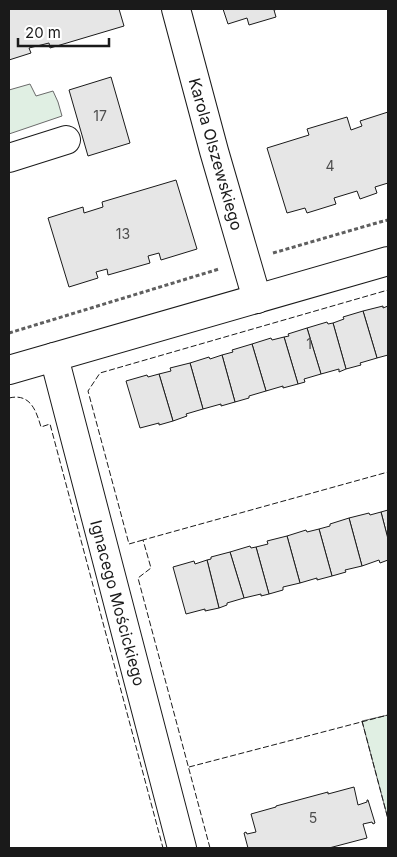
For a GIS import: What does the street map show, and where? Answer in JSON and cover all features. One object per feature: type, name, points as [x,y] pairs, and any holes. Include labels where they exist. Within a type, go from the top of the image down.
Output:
[{"type":"street","name":"Karola Olszewskiego","points":[[176,9],[214,151],[257,299]]},
{"type":"street","points":[[9,158],[66,140]]},
{"type":"street","points":[[9,370],[388,260]]},
{"type":"street","name":"Ignacego Mościckiego","points":[[54,357],[182,848]]},
{"type":"path","points":[[9,333],[388,220]]},
{"type":"green space","points":[[30,84],[36,96],[53,91],[62,116],[9,134],[9,90]]},
{"type":"green space","points":[[388,715],[388,819],[362,721]]},
{"type":"building","points":[[9,9],[119,9],[124,26],[50,48],[49,43],[29,48],[31,53],[9,60]]},
{"type":"building","points":[[223,9],[278,9],[274,10],[276,17],[249,25],[247,18],[228,24]]},
{"type":"building","points":[[111,77],[130,143],[88,156],[69,90]]},
{"type":"building","points":[[388,112],[388,183],[375,187],[377,193],[360,199],[357,191],[334,198],[336,204],[307,213],[305,208],[287,213],[267,148],[309,135],[307,129],[347,117],[351,130],[362,126],[360,121]]},
{"type":"building","points":[[176,180],[197,249],[161,260],[159,253],[148,256],[150,263],[108,275],[107,269],[96,272],[98,278],[69,287],[48,218],[83,207],[84,213],[103,207],[102,202]]},
{"type":"building","points":[[383,306],[383,308],[388,306],[388,355],[377,358],[363,311]]},
{"type":"building","points":[[363,311],[377,358],[346,369],[333,323],[344,319],[343,317]]},
{"type":"building","points":[[327,322],[328,324],[333,323],[346,369],[339,372],[339,369],[321,374],[307,328]]},
{"type":"building","points":[[307,328],[321,374],[304,379],[305,382],[298,384],[284,337]]},
{"type":"building","points":[[284,337],[298,384],[266,391],[252,344],[271,338],[272,340]]},
{"type":"building","points":[[252,344],[266,391],[235,402],[222,355]]},
{"type":"building","points":[[222,355],[235,402],[203,409],[190,363]]},
{"type":"building","points":[[190,363],[203,409],[186,414],[187,416],[173,421],[159,374],[171,371],[170,368]]},
{"type":"building","points":[[159,374],[173,421],[140,428],[126,381],[147,375],[148,377]]},
{"type":"building","points":[[388,510],[388,539],[381,512]]},
{"type":"building","points":[[381,512],[388,539],[388,560],[380,563],[379,560],[362,566],[349,518]]},
{"type":"building","points":[[349,518],[362,566],[345,570],[346,572],[332,576],[319,529]]},
{"type":"building","points":[[319,529],[332,576],[300,583],[287,536],[306,530],[307,532]]},
{"type":"building","points":[[287,536],[300,583],[283,587],[283,590],[269,594],[256,547],[268,544],[267,541]]},
{"type":"building","points":[[250,546],[251,548],[256,547],[269,594],[244,598],[230,552]]},
{"type":"building","points":[[230,552],[244,598],[227,603],[227,605],[219,608],[207,560],[211,559],[211,557]]},
{"type":"building","points":[[207,560],[219,608],[205,611],[205,609],[186,614],[173,567],[194,561],[195,564]]},
{"type":"building","points":[[354,787],[358,805],[368,800],[375,823],[363,824],[367,838],[329,848],[248,848],[244,833],[256,832],[251,814],[328,792],[328,794]]},
{"type":"fence","points":[[143,540],[129,544],[88,391],[100,373],[388,290]]},
{"type":"fence","points":[[9,398],[16,397],[27,400],[34,409],[41,427],[50,424],[163,848]]},
{"type":"fence","points":[[210,848],[138,578],[151,568],[143,540],[388,472]]},
{"type":"fence","points":[[189,767],[388,715]]},
{"type":"fence","points":[[362,721],[388,819]]}]
